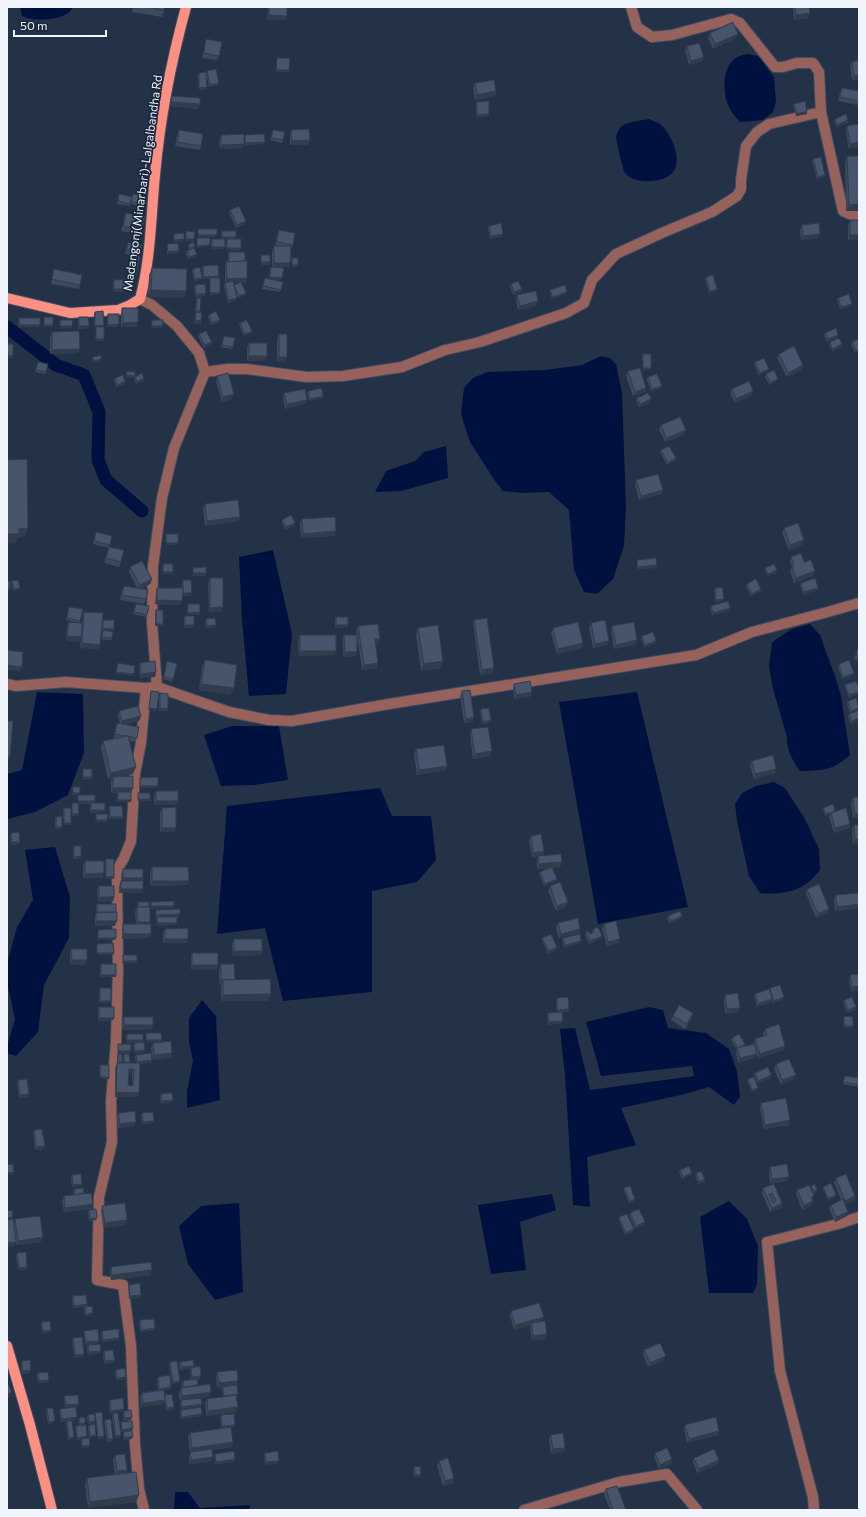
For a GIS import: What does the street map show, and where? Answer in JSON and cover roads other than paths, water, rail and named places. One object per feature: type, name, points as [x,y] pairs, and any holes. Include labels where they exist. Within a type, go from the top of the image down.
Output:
[{"type":"main road","name":"Madangonj(Minarbari)-Lalgalbandha Rd","points":[[7,298],[70,313],[118,310],[130,305],[140,298],[150,234],[155,174],[164,100],[186,7]]},
{"type":"main road","points":[[7,1346],[30,1425],[52,1510]]},
{"type":"street","points":[[631,7],[637,27],[652,37],[672,35],[731,19],[740,23],[776,67],[783,67],[797,63],[813,63],[819,72],[821,112],[843,211],[854,216],[859,215]]},
{"type":"street","points":[[205,372],[228,369],[247,369],[307,377],[343,376],[402,367],[445,350],[480,342],[566,313],[584,303],[592,280],[616,254],[712,212],[737,196],[741,189],[746,146],[757,132],[769,124],[821,112]]},
{"type":"street","points":[[140,298],[152,305],[177,326],[199,353],[205,372],[174,448],[162,498],[153,566],[152,622],[157,687]]},
{"type":"street","points":[[7,684],[16,686],[66,682],[146,688],[157,687],[229,712],[269,720],[292,721],[696,655],[752,632],[859,603]]},
{"type":"street","points":[[144,1510],[139,1489],[135,1445],[131,1346],[123,1285],[97,1280],[100,1196],[112,1142],[112,1101],[116,1042],[118,970],[117,870],[131,841],[135,773],[141,743],[146,688]]},
{"type":"street","points":[[814,1510],[813,1498],[780,1371],[767,1242],[838,1224],[859,1217]]},
{"type":"street","points":[[524,1510],[619,1482],[667,1474],[697,1510]]},
{"type":"waterway","points":[[7,327],[56,365],[84,375],[99,412],[98,460],[106,480],[142,511]]}]
